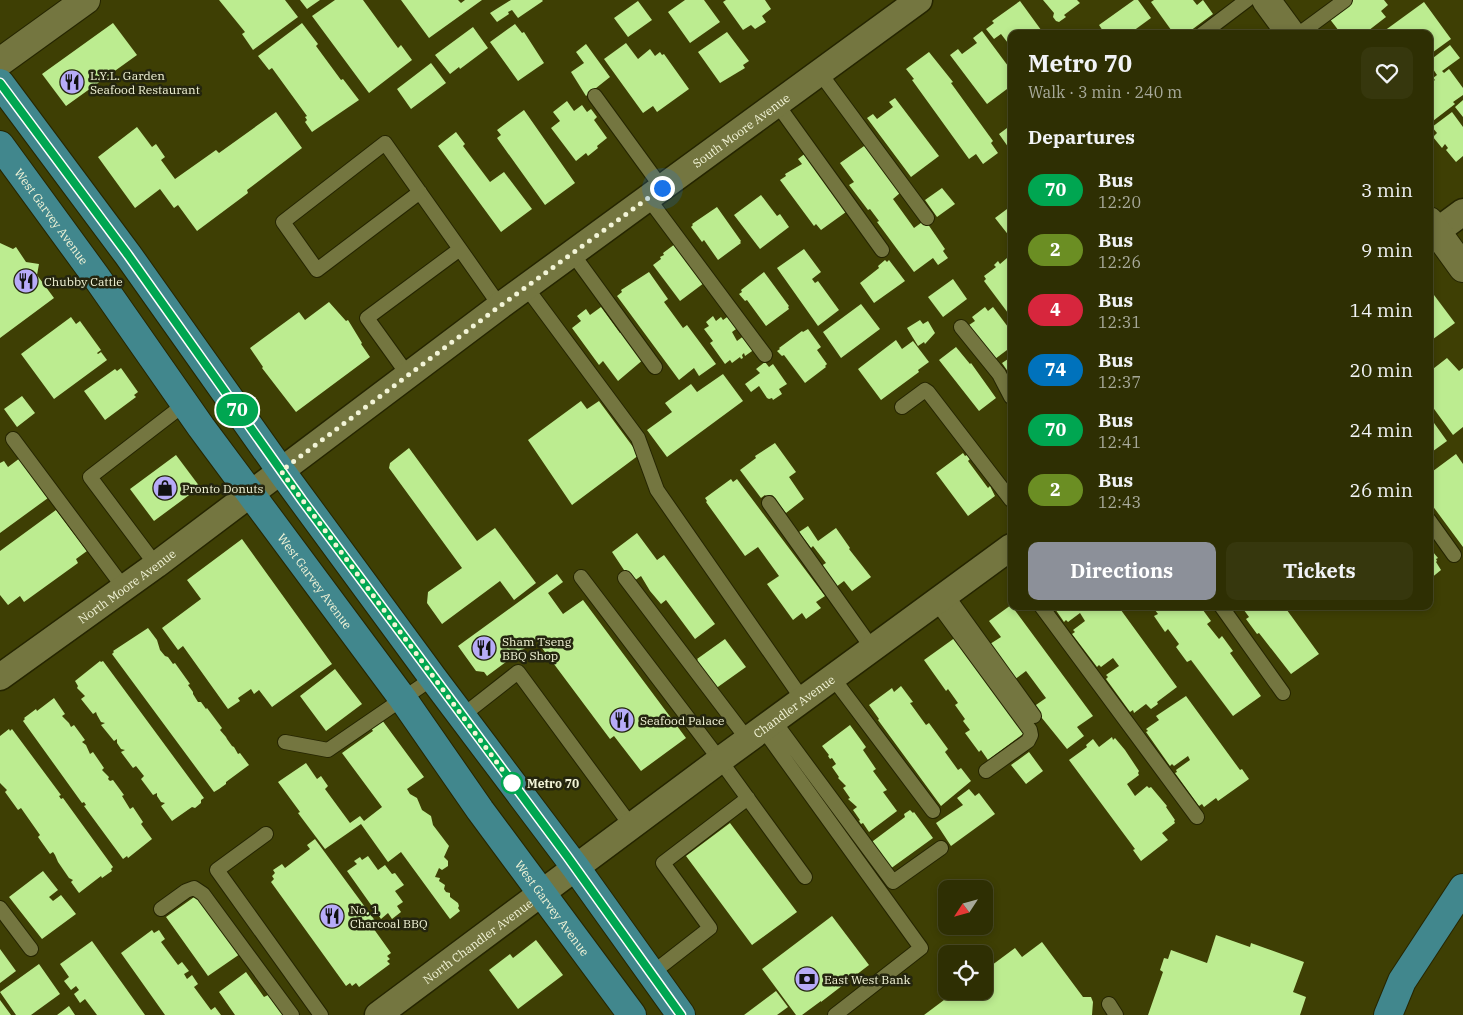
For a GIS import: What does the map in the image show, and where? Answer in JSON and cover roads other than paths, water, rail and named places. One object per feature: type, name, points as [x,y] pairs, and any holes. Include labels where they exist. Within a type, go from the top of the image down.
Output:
[{"type":"main road","points":[[0,83],[281,471],[576,868],[681,1015]]},
{"type":"main road","name":"West Garvey Avenue","points":[[0,146],[127,320],[201,427],[632,1015]]},
{"type":"main road","points":[[127,320],[157,298]]},
{"type":"main road","points":[[1388,1015],[1402,981],[1463,888]]},
{"type":"street","points":[[0,62],[86,0]]},
{"type":"street","points":[[1266,0],[1288,30]]},
{"type":"street","name":"South Moore Avenue","points":[[251,493],[500,306],[820,72],[903,5]]},
{"type":"street","points":[[1433,229],[1463,212]]},
{"type":"street","points":[[1433,232],[1463,268]]},
{"type":"street","name":"North Moore Avenue","points":[[0,676],[156,565],[251,493]]},
{"type":"street","name":"Chandler Avenue","points":[[576,868],[941,598],[1008,555]]},
{"type":"street","name":"North Chandler Avenue","points":[[378,1015],[576,868]]},
{"type":"lane","points":[[1207,30],[1247,0]]},
{"type":"lane","points":[[1304,30],[1345,0]]},
{"type":"lane","points":[[820,72],[928,218]]},
{"type":"lane","points":[[595,96],[655,192],[766,355]]},
{"type":"lane","points":[[777,104],[882,250]]},
{"type":"lane","points":[[420,192],[318,270],[283,222],[385,143],[420,192],[500,306]]},
{"type":"lane","points":[[408,375],[367,318],[460,249]]},
{"type":"lane","points":[[572,253],[655,367]]},
{"type":"lane","points":[[526,287],[638,438],[657,490],[802,700]]},
{"type":"lane","points":[[961,327],[998,374],[1008,392]]},
{"type":"lane","points":[[902,407],[924,390],[928,392],[1008,496]]},
{"type":"lane","points":[[156,565],[90,477],[186,403]]},
{"type":"lane","points":[[13,438],[124,588]]},
{"type":"lane","points":[[768,503],[872,648]]},
{"type":"lane","points":[[1433,526],[1454,555]]},
{"type":"lane","points":[[582,577],[806,878]]},
{"type":"lane","points":[[625,578],[761,730],[893,882],[941,848]]},
{"type":"lane","points":[[941,598],[1034,716]]},
{"type":"lane","points":[[941,598],[1030,730],[1031,735],[1028,741],[986,771]]},
{"type":"lane","points":[[1044,610],[1198,817]]},
{"type":"lane","points":[[1224,610],[1283,693]]},
{"type":"lane","points":[[462,716],[518,672],[632,827]]},
{"type":"lane","points":[[285,742],[328,750],[433,678]]},
{"type":"lane","points":[[833,678],[933,811]]},
{"type":"lane","points":[[761,730],[921,948],[835,1015]]},
{"type":"lane","points":[[651,974],[710,928],[663,863],[748,798]]},
{"type":"lane","points":[[266,834],[217,870],[321,1015]]},
{"type":"lane","points":[[161,909],[186,891],[194,888],[203,894],[292,1015]]},
{"type":"lane","points":[[0,908],[31,949]]},
{"type":"place","name":"L.Y.L. Garden Seafood Restaurant","points":[[72,82]]},
{"type":"place","name":"Chubby Cattle","points":[[26,281]]},
{"type":"place","name":"Pronto Donuts","points":[[165,488]]},
{"type":"place","name":"Sham Tseng BBQ Shop","points":[[484,648]]},
{"type":"place","name":"Seafood Palace","points":[[622,720]]},
{"type":"place","name":"Metro 70","points":[[512,783]]},
{"type":"place","name":"No. 1 Charcoal BBQ","points":[[332,916]]},
{"type":"place","name":"East West Bank","points":[[807,979]]}]
